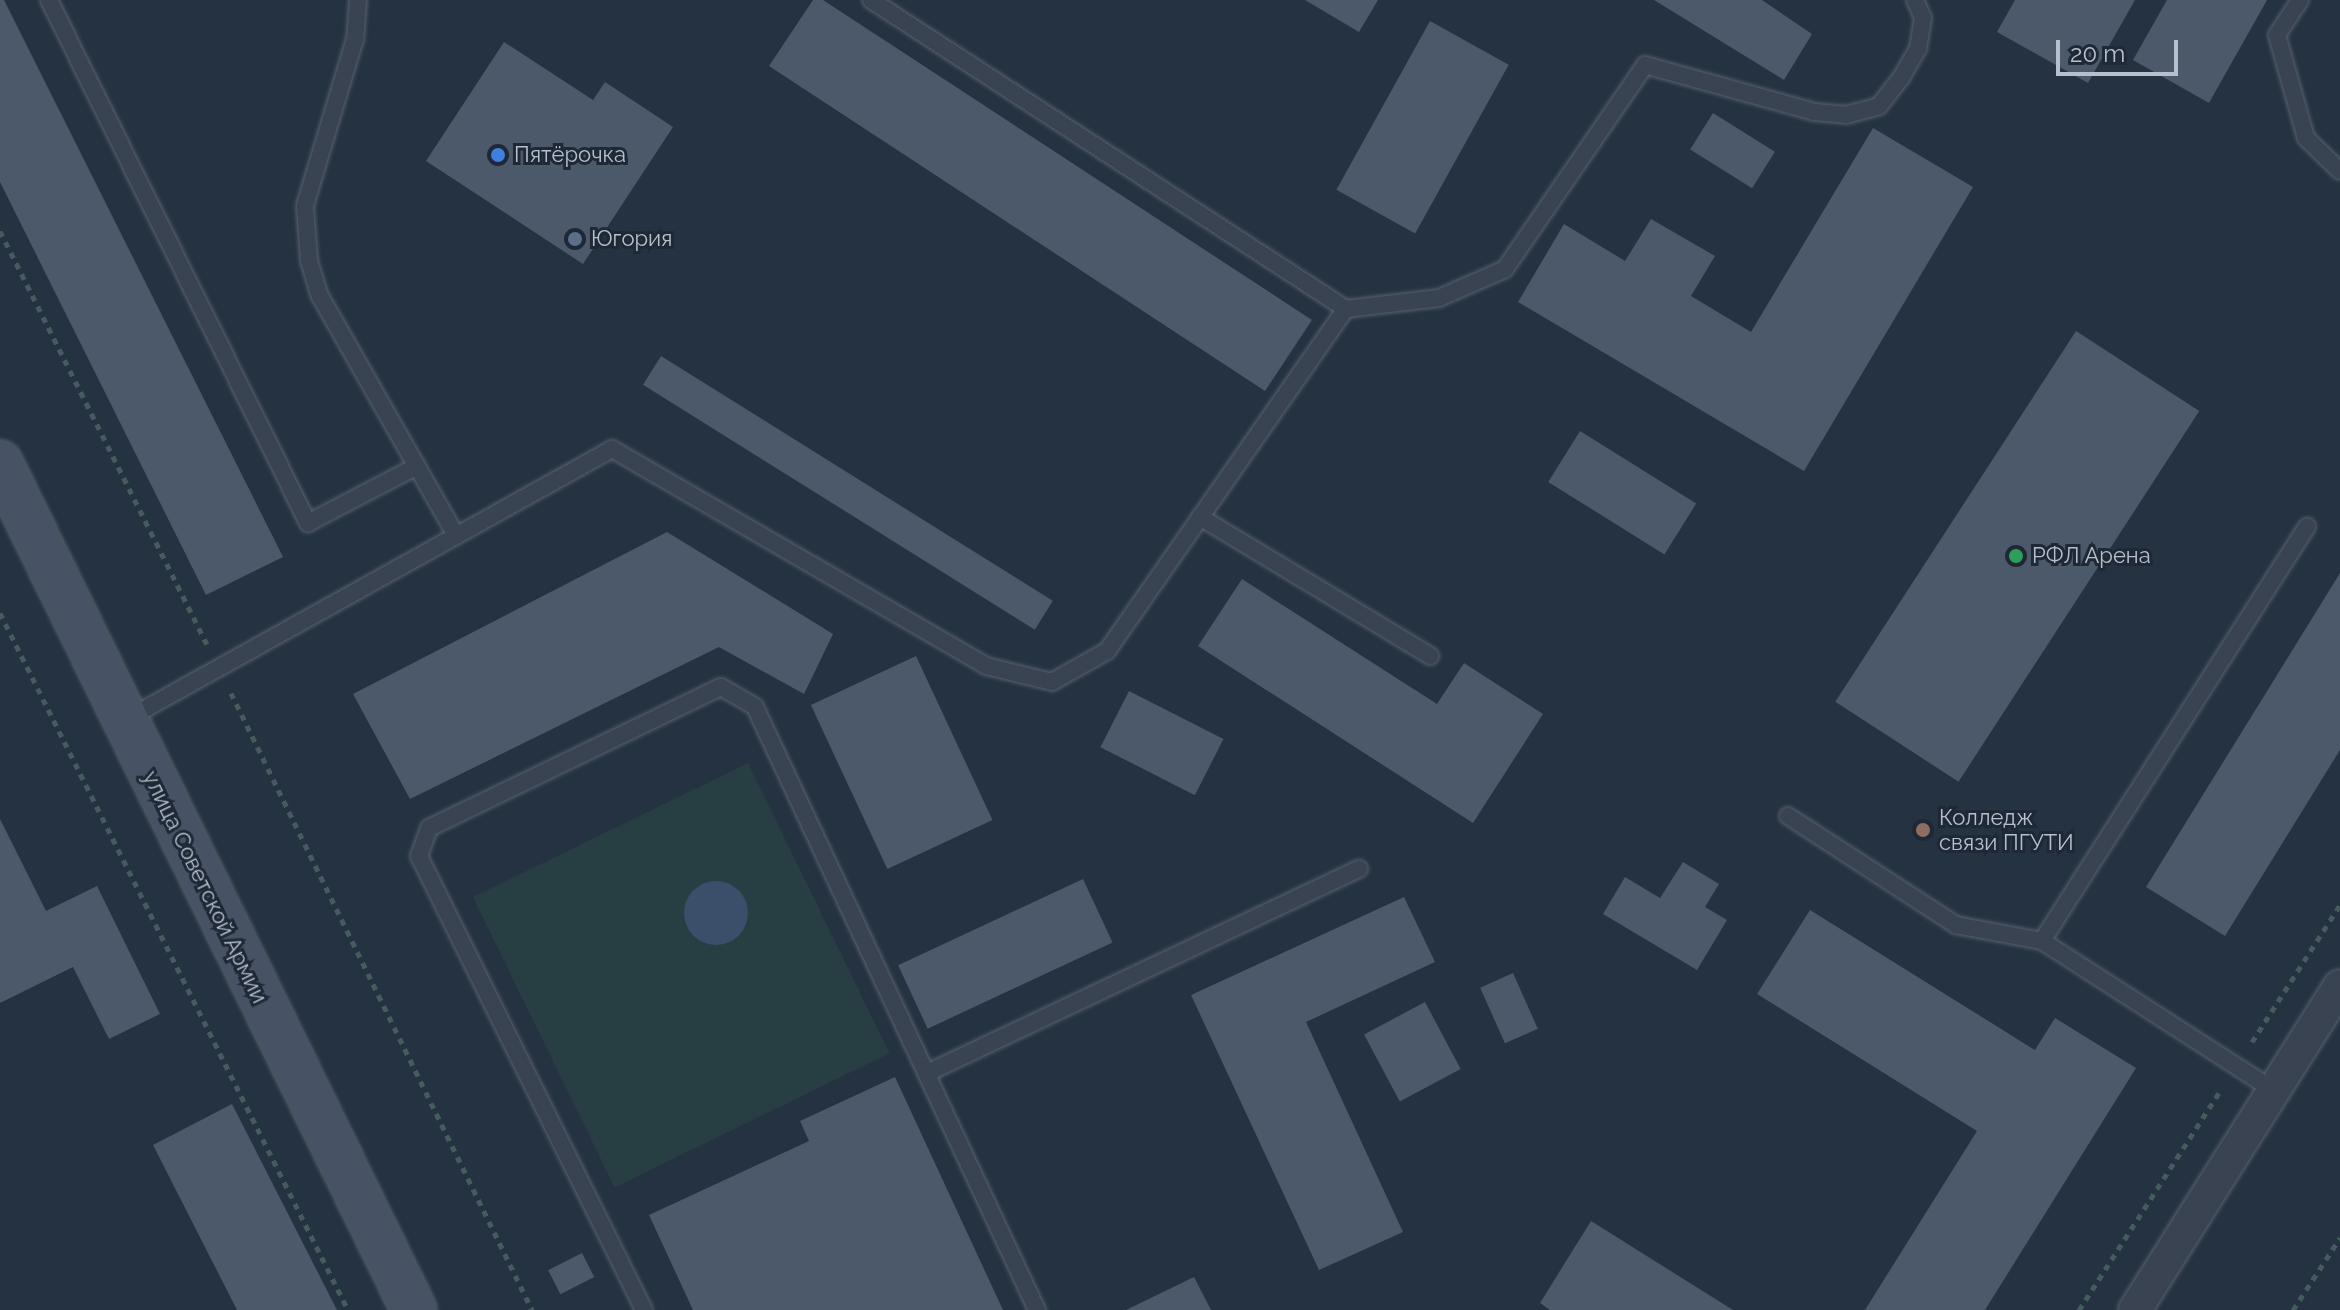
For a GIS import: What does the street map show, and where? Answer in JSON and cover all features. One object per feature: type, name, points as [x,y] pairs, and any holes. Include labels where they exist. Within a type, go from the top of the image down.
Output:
[{"type":"main road","name":"улица Советской Армии","points":[[0,463],[122,721],[414,1310]]},
{"type":"street","points":[[2135,1310],[2340,986]]},
{"type":"lane","points":[[49,0],[308,523],[417,466]]},
{"type":"lane","points":[[358,0],[355,39],[304,226],[320,296],[456,535]]},
{"type":"lane","points":[[871,0],[1346,309],[1439,298],[1505,269],[1645,65],[1814,112],[1846,115],[1879,106],[1918,49],[1923,18],[1915,0]]},
{"type":"lane","points":[[2300,0],[2277,35],[2306,138],[2340,171]]},
{"type":"lane","points":[[122,721],[220,670],[612,449],[986,666],[1052,682],[1107,651],[1346,309]]},
{"type":"lane","points":[[1200,517],[1430,656]]},
{"type":"lane","points":[[2042,941],[2307,527]]},
{"type":"lane","points":[[644,1310],[419,856],[429,828],[721,687],[755,707],[1037,1310]]},
{"type":"lane","points":[[1788,816],[1956,925],[2042,941],[2273,1090]]},
{"type":"lane","points":[[927,1073],[1359,869]]},
{"type":"path","points":[[0,231],[220,670],[532,1310]]},
{"type":"path","points":[[0,613],[348,1310]]},
{"type":"path","points":[[2079,1310],[2340,905]]},
{"type":"path","points":[[2293,1310],[2340,1238]]},
{"type":"green space","points":[[748,763],[890,1053],[615,1187],[473,897]]},
{"type":"water","points":[[710,881],[722,881],[739,890],[746,901],[746,925],[739,936],[722,945],[710,945],[698,940],[689,931],[684,919],[684,907],[689,895],[698,886]]},
{"type":"building","points":[[0,0],[4,0],[283,557],[206,595],[0,182]]},
{"type":"building","points":[[813,0],[823,0],[1312,320],[1265,391],[769,66]]},
{"type":"building","points":[[1305,0],[1378,0],[1359,32]]},
{"type":"building","points":[[1654,0],[1762,0],[1812,34],[1784,80]]},
{"type":"building","points":[[2015,0],[2135,0],[2088,83],[1997,32]]},
{"type":"building","points":[[2167,0],[2267,0],[2209,103],[2133,60]]},
{"type":"building","points":[[1430,21],[1509,65],[1415,233],[1336,190]]},
{"type":"building","points":[[504,42],[593,100],[605,82],[673,127],[583,264],[426,161]]},
{"type":"building","points":[[1713,113],[1775,152],[1752,188],[1690,149]]},
{"type":"building","points":[[1873,128],[1973,187],[1804,471],[1518,302],[1564,224],[1625,261],[1651,219],[1715,256],[1691,296],[1751,332]]},
{"type":"building","name":"РФЛ Арена","points":[[2076,331],[2199,411],[1959,782],[1835,702]]},
{"type":"building","points":[[661,356],[1053,601],[1035,630],[643,385]]},
{"type":"building","points":[[1580,431],[1696,504],[1664,554],[1548,482]]},
{"type":"building","points":[[667,532],[833,634],[804,694],[719,647],[410,799],[353,694]]},
{"type":"building","points":[[2340,573],[2340,750],[2225,936],[2146,887]]},
{"type":"building","points":[[1242,579],[1437,704],[1464,663],[1543,714],[1473,823],[1198,646]]},
{"type":"building","points":[[916,656],[992,820],[887,869],[811,705]]},
{"type":"building","points":[[1129,691],[1223,739],[1195,795],[1100,747]]},
{"type":"building","points":[[0,819],[46,911],[97,886],[160,1014],[109,1039],[73,967],[0,1003]]},
{"type":"building","points":[[1683,862],[1719,884],[1705,907],[1727,920],[1697,970],[1603,914],[1625,877],[1660,898]]},
{"type":"building","points":[[1083,879],[1113,942],[928,1029],[898,965]]},
{"type":"building","points":[[1404,897],[1435,962],[1306,1022],[1403,1232],[1319,1270],[1191,995]]},
{"type":"building","points":[[1810,910],[2035,1050],[2055,1018],[2136,1068],[1985,1310],[1865,1310],[1977,1131],[1757,994]]},
{"type":"building","points":[[1513,973],[1538,1029],[1505,1043],[1480,988]]},
{"type":"building","points":[[1425,1002],[1461,1069],[1400,1101],[1364,1034]]},
{"type":"building","points":[[895,1077],[1003,1310],[693,1310],[649,1215],[809,1141],[800,1121]]},
{"type":"building","points":[[232,1104],[337,1310],[237,1310],[153,1145]]},
{"type":"building","points":[[1591,1221],[1733,1310],[1550,1310],[1540,1303]]},
{"type":"building","points":[[582,1253],[594,1277],[560,1294],[548,1270]]},
{"type":"building","points":[[1194,1277],[1211,1310],[1126,1310]]},
{"type":"place","name":"Пятёрочка","points":[[498,155]]},
{"type":"place","name":"Югория","points":[[575,239]]},
{"type":"place","name":"РФЛ Арена","points":[[2016,556]]},
{"type":"place","name":"Колледж связи ПГУТИ","points":[[1923,830]]}]
